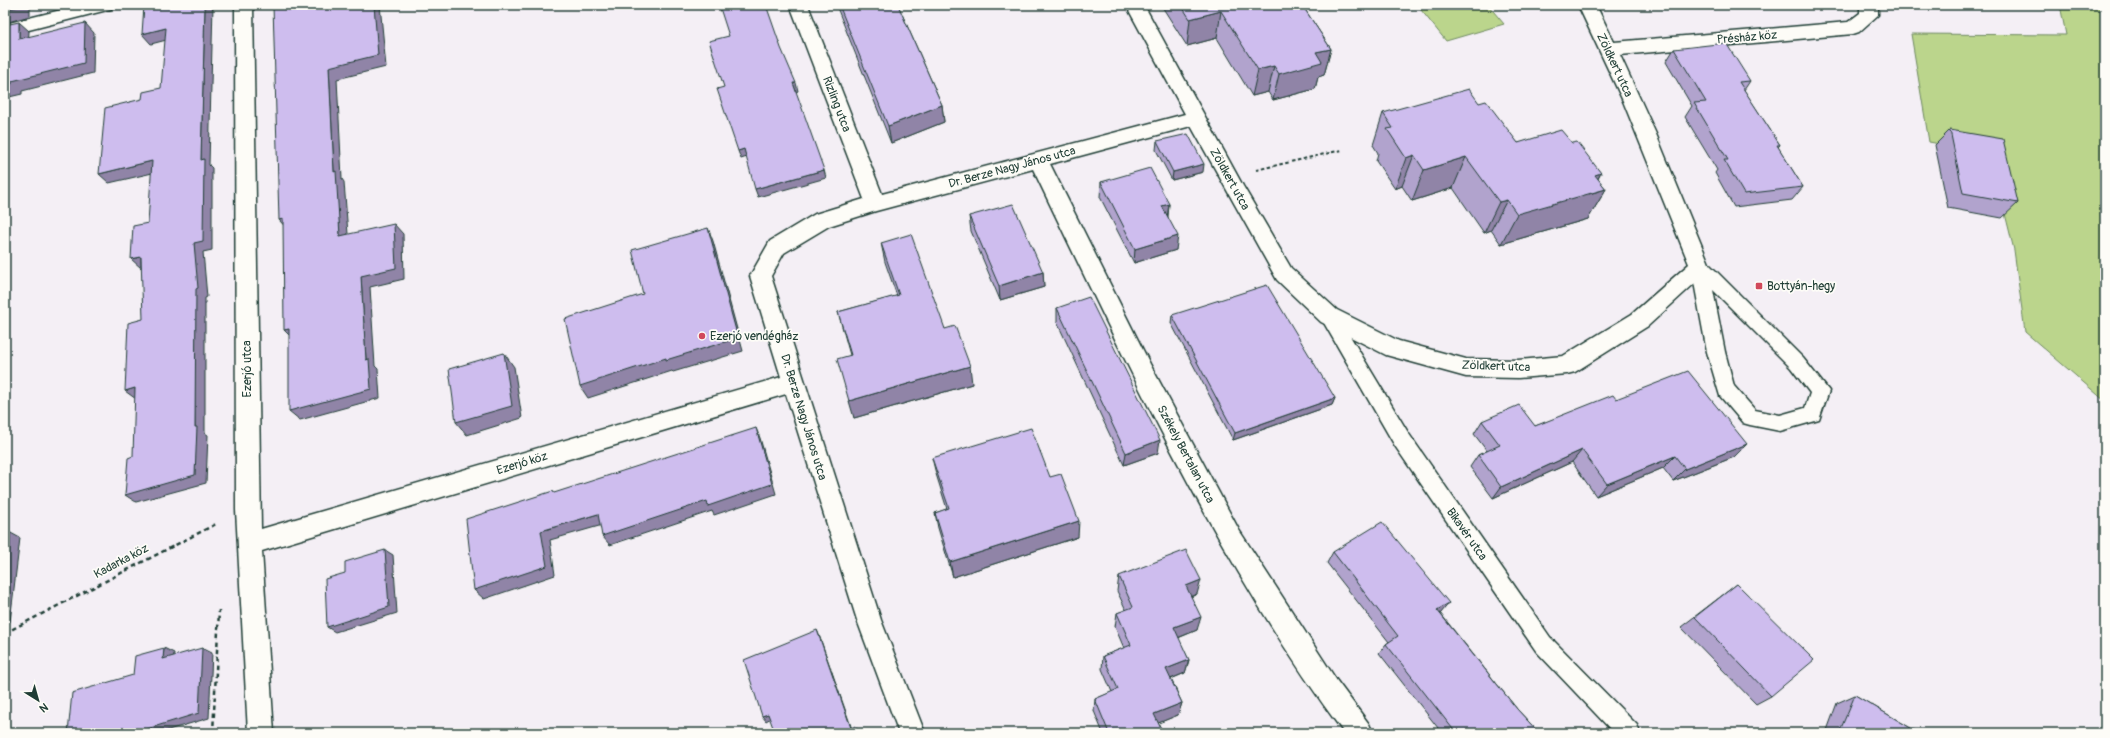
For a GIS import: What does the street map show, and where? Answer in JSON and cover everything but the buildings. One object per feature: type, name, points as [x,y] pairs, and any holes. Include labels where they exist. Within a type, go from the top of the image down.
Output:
[{"type":"street","points":[[5,30],[105,5]]},
{"type":"street","name":"Ezerjó utca","points":[[244,5],[248,510],[261,733]]},
{"type":"street","name":"Rizling utca","points":[[799,5],[876,203]]},
{"type":"street","name":"Zöldkert utca","points":[[1135,5],[1196,118],[1284,274],[1329,316],[1394,349],[1466,368],[1518,369],[1567,365],[1640,320],[1700,266],[1610,49],[1587,5]]},
{"type":"street","name":"Présház köz","points":[[1610,49],[1853,28],[1869,15],[1869,5]]},
{"type":"street","name":"Dr. Berze Nagy János utca","points":[[912,733],[868,620],[760,276],[776,247],[822,220],[876,203],[1196,118]]},
{"type":"street","name":"Székely Bertalan utca","points":[[1038,160],[1142,371],[1231,538],[1328,690],[1360,733]]},
{"type":"street","name":"Ezerjó köz","points":[[251,543],[793,383]]},
{"type":"lane","points":[[1700,266],[1798,363],[1820,391],[1812,414],[1780,423],[1750,417],[1726,390],[1716,352],[1700,266]]},
{"type":"lane","name":"Bikavér utca","points":[[1329,316],[1402,440],[1543,644],[1629,733]]},
{"type":"path","points":[[1264,168],[1342,150]]},
{"type":"path","name":"Kadarka köz","points":[[5,633],[205,528],[248,510]]},
{"type":"path","points":[[213,733],[220,606]]},
{"type":"green space","points":[[1417,5],[1488,5],[1504,24],[1446,41]]},
{"type":"green space","points":[[2060,5],[2105,5],[2105,401],[2025,332],[2014,250],[1990,153],[1929,142],[1911,34],[2066,35]]},
{"type":"place","name":"Bottyán-hegy","points":[[1759,286]]},
{"type":"place","name":"Ezerjó vendégház","points":[[702,336]]}]
